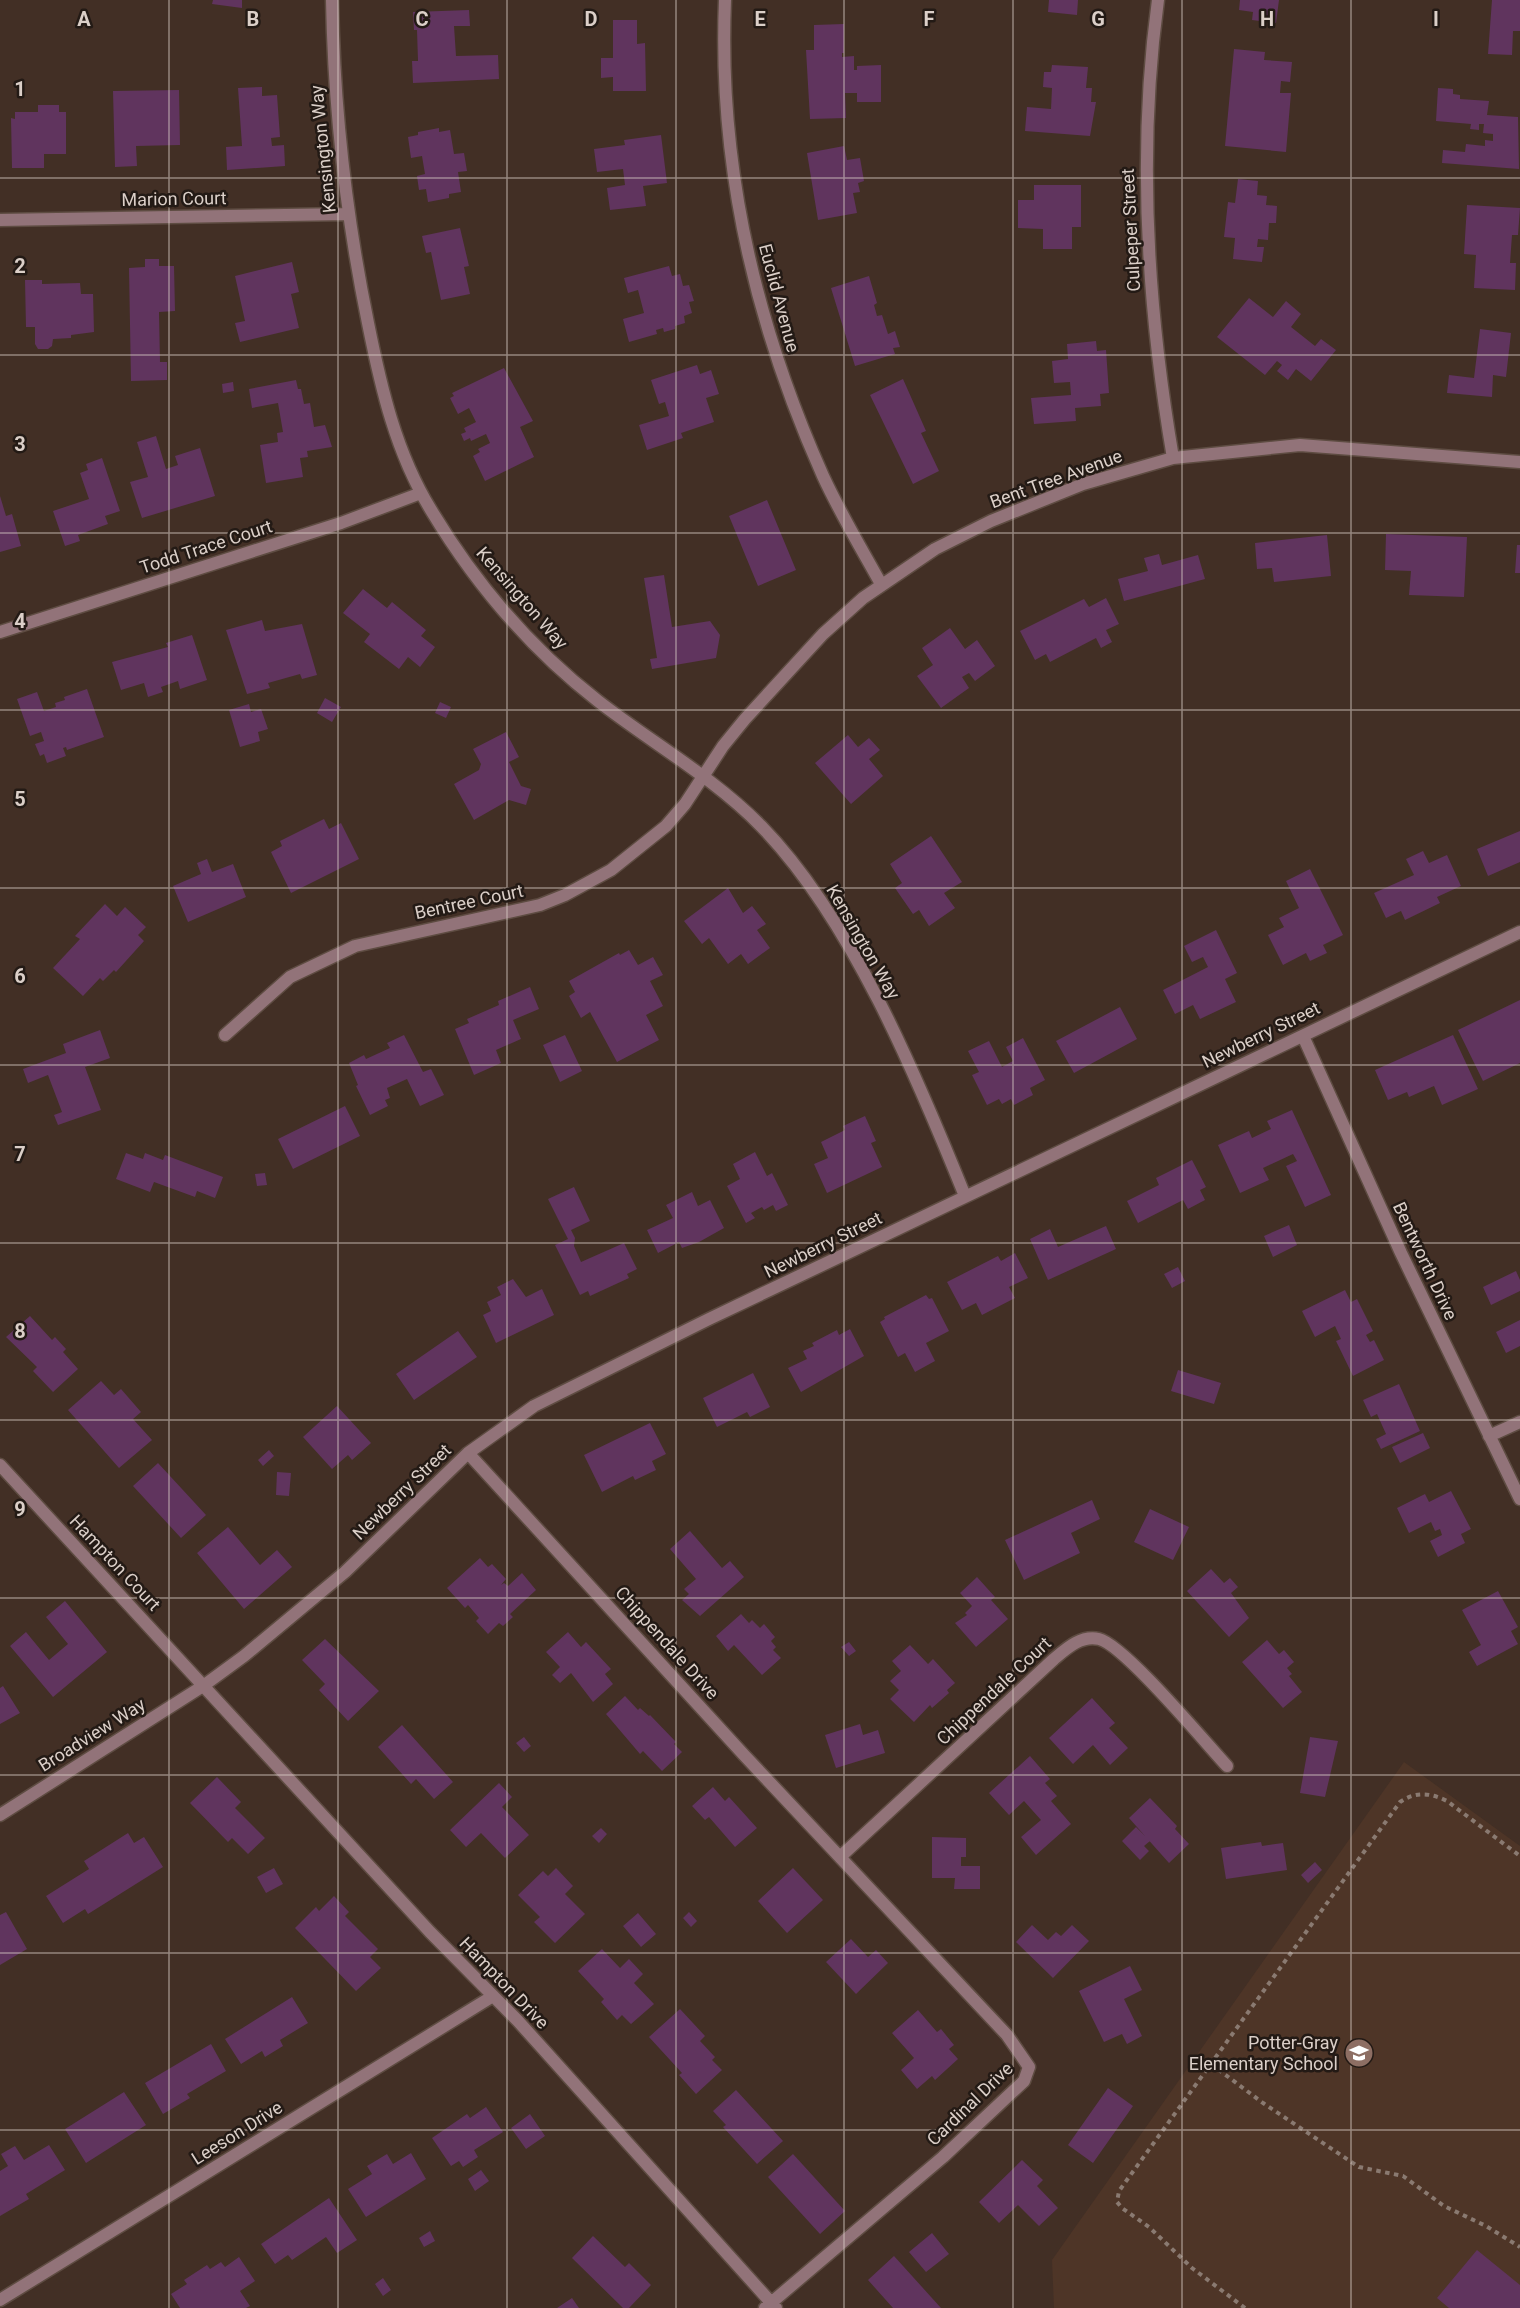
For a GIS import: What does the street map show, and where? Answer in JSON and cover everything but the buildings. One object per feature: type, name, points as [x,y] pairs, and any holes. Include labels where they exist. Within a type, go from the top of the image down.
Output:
[{"type":"street","name":"Kensington Way","points":[[332,0],[334,87],[348,214],[363,299],[389,414],[399,447],[421,493],[466,563],[528,639],[598,701],[702,776],[736,802],[763,827],[826,911],[892,1030],[965,1196]]},
{"type":"street","name":"Euclid Avenue","points":[[725,0],[724,51],[731,157],[742,226],[757,294],[780,367],[824,477],[881,584]]},
{"type":"street","name":"Culpeper Street","points":[[1158,0],[1150,69],[1146,207],[1160,376],[1173,458]]},
{"type":"street","name":"Marion Court","points":[[0,220],[348,214]]},
{"type":"street","name":"Bent Tree Avenue","points":[[702,776],[723,746],[788,670],[823,634],[881,584],[935,549],[1020,508],[1083,484],[1173,458],[1300,445],[1520,462]]},
{"type":"street","name":"Todd Trace Court","points":[[0,632],[341,524],[421,493]]},
{"type":"street","name":"Bentree Court","points":[[225,1035],[290,977],[355,946],[513,913],[540,905],[589,884],[632,855],[666,826],[685,804],[702,776]]},
{"type":"street","name":"Newberry Street","points":[[203,1686],[244,1656],[345,1572],[468,1453],[534,1406],[965,1196],[1520,932]]},
{"type":"street","name":"Bentworth Drive","points":[[1303,1036],[1401,1253],[1520,1498]]},
{"type":"street","points":[[1489,1436],[1520,1422]]},
{"type":"street","name":"Chippendale Drive","points":[[468,1453],[840,1857]]},
{"type":"street","name":"Hampton Court","points":[[0,1465],[203,1686]]},
{"type":"street","name":"Chippendale Court","points":[[840,1857],[1054,1659],[1069,1646],[1083,1639],[1097,1639],[1121,1651],[1227,1766]]},
{"type":"street","name":"Broadview Way","points":[[0,1815],[203,1686]]},
{"type":"street","name":"Hampton Drive","points":[[203,1686],[430,1932],[493,1996],[771,2306]]},
{"type":"street","name":"Cardinal Drive","points":[[771,2306],[943,2157],[1014,2091],[1030,2071],[1007,2035],[840,1857]]},
{"type":"street","name":"Leeson Drive","points":[[0,2301],[493,1996]]},
{"type":"path","points":[[1245,2308],[1192,2268],[1149,2227],[1122,2208],[1117,2202],[1119,2192],[1400,1802],[1410,1796],[1434,1794],[1447,1801],[1520,1856]]},
{"type":"path","points":[[1211,2064],[1263,2103],[1359,2167],[1403,2176],[1444,2206],[1480,2222],[1520,2247]]},
{"type":"shaded area","name":"Potter-Gray Elementary School","points":[[1404,1762],[1520,1846],[1520,2308],[1054,2308],[1052,2260]]},
{"type":"place","name":"Potter-Gray Elementary School","points":[[1359,2053]]}]
